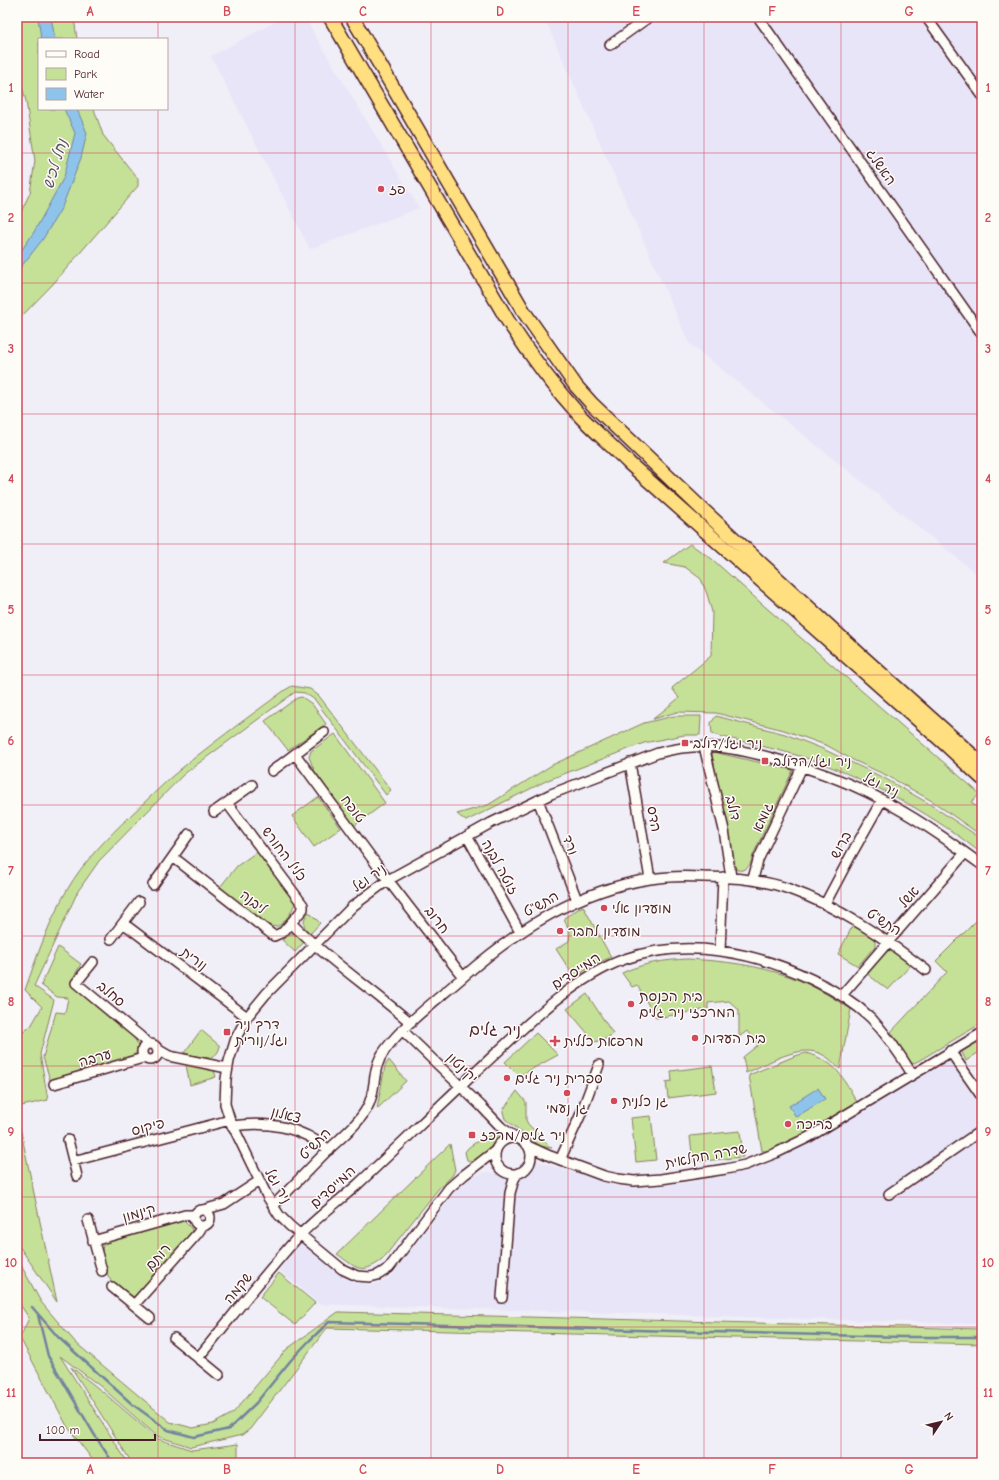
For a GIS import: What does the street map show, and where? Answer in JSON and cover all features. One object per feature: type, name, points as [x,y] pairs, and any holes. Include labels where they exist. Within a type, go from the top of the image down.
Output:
[{"type":"highway","points":[[330,17],[508,321],[532,358],[564,398],[582,418],[630,464],[932,731],[982,778]]},
{"type":"highway","points":[[352,17],[524,312],[576,386],[598,410],[702,510],[982,764]]},
{"type":"street","points":[[610,45],[650,17]]},
{"type":"street","name":"האשלג","points":[[758,17],[982,334]]},
{"type":"street","points":[[926,17],[982,96]]},
{"type":"street","points":[[272,771],[324,732]]},
{"type":"street","name":"ניר וגל","points":[[495,1151],[464,1174],[449,1188],[389,1268],[378,1275],[363,1278],[349,1274],[342,1270],[300,1235],[279,1215],[258,1181],[231,1123],[225,1104],[224,1092],[227,1068],[236,1038],[247,1017],[266,994],[353,906],[388,880],[467,836],[538,800],[578,782],[668,750],[704,746],[730,748],[754,753],[802,767],[852,785],[914,818],[982,865]]},
{"type":"street","name":"דולב","points":[[704,746],[724,830],[727,877],[720,952]]},
{"type":"street","name":"טופח","points":[[295,754],[388,880]]},
{"type":"street","name":"הדס","points":[[630,763],[650,879]]},
{"type":"street","name":"גומא","points":[[753,880],[758,860],[802,767]]},
{"type":"street","points":[[214,812],[252,785]]},
{"type":"street","name":"ורד","points":[[538,800],[577,900]]},
{"type":"street","name":"ברוש","points":[[825,904],[882,800]]},
{"type":"street","name":"כליל החורש","points":[[227,803],[301,901],[303,909],[291,923]]},
{"type":"street","points":[[153,885],[189,834]]},
{"type":"street","name":"זוטה לבנה","points":[[467,836],[520,932]]},
{"type":"street","name":"אשל","points":[[842,995],[965,853]]},
{"type":"street","name":"ליבנה","points":[[173,857],[274,936],[283,932],[291,923]]},
{"type":"street","name":"התש\"ט","points":[[273,1206],[366,1111],[372,1094],[376,1066],[379,1059],[403,1031],[485,958],[520,932],[577,900],[619,885],[650,879],[674,877],[727,877],[772,883],[825,904],[873,931],[926,970]]},
{"type":"street","name":"חרוב","points":[[388,880],[463,977]]},
{"type":"street","points":[[111,939],[139,902]]},
{"type":"street","name":"נורית","points":[[123,923],[247,1017]]},
{"type":"street","points":[[291,923],[314,946],[371,989],[411,1023]]},
{"type":"street","name":"המייסדים","points":[[300,1235],[357,1185],[460,1087],[545,1010],[585,979],[606,967],[625,959],[648,953],[670,950],[688,950],[720,952],[751,957],[777,964],[842,995],[871,1018],[896,1048],[912,1074]]},
{"type":"street","name":"סחלב","points":[[92,962],[76,983],[148,1044]]},
{"type":"street","name":"יקינטון","points":[[403,1031],[501,1127],[516,1138]]},
{"type":"street","name":"שדרה חקלאית","points":[[528,1146],[560,1160],[604,1176],[634,1181],[655,1180],[732,1168],[761,1159],[809,1137],[982,1033]]},
{"type":"street","points":[[168,1056],[157,1049],[154,1045],[148,1044],[143,1047],[142,1050],[143,1058],[150,1061],[155,1058],[168,1056],[227,1068]]},
{"type":"street","points":[[155,1058],[158,1054],[157,1049]]},
{"type":"street","points":[[950,1051],[982,1097]]},
{"type":"street","name":"ערבה","points":[[54,1084],[143,1058]]},
{"type":"street","points":[[560,1160],[578,1121],[599,1065]]},
{"type":"street","name":"צאלון","points":[[231,1123],[261,1123],[274,1126],[303,1134],[320,1142],[329,1150]]},
{"type":"street","name":"פיקוס","points":[[73,1161],[231,1123]]},
{"type":"street","points":[[501,1127],[503,1133],[501,1142],[495,1151],[495,1158],[510,1193]]},
{"type":"street","points":[[889,1194],[982,1130]]},
{"type":"street","points":[[501,1142],[506,1139],[516,1138],[528,1146],[531,1157],[526,1168],[518,1173],[514,1179],[510,1193],[502,1298]]},
{"type":"street","points":[[68,1140],[77,1176]]},
{"type":"street","points":[[529,1163],[537,1158],[550,1156]]},
{"type":"street","points":[[476,1166],[484,1164],[501,1169],[510,1174],[518,1173]]},
{"type":"street","points":[[224,1204],[197,1211],[194,1215],[195,1223],[200,1226],[205,1226],[224,1204],[258,1181]]},
{"type":"street","points":[[203,1210],[209,1214],[209,1222]]},
{"type":"street","name":"קינמון","points":[[93,1241],[185,1215],[194,1215]]},
{"type":"street","points":[[88,1220],[102,1271]]},
{"type":"street","name":"רותם","points":[[134,1305],[197,1234],[200,1230],[200,1226]]},
{"type":"street","name":"שקמה","points":[[198,1358],[300,1235]]},
{"type":"street","points":[[112,1287],[150,1318]]},
{"type":"street","points":[[174,1338],[219,1375]]},
{"type":"shaded area","points":[[285,17],[304,17],[419,208],[310,249],[211,56]]},
{"type":"shaded area","points":[[544,17],[982,17],[982,578],[689,343]]},
{"type":"shaded area","points":[[957,1054],[982,1092],[982,1324],[319,1304],[279,1270],[299,1244],[304,1242],[350,1281],[372,1285],[388,1279],[456,1190],[474,1176],[483,1173],[490,1172],[510,1178],[519,1177],[537,1161],[616,1186],[647,1188],[693,1182],[739,1172],[776,1160],[820,1138]]},
{"type":"green space","points":[[17,17],[74,17],[77,38],[38,38],[38,110],[94,110],[103,135],[138,179],[138,186],[53,284],[17,321],[17,220],[30,193],[35,161],[26,101],[17,68]]},
{"type":"green space","points":[[690,544],[712,559],[980,794],[971,802],[982,812],[982,836],[932,801],[888,776],[853,760],[828,746],[784,730],[716,713],[677,712],[653,719],[679,698],[672,688],[711,656],[712,612],[701,579],[685,567],[664,563]]},
{"type":"green space","points":[[292,686],[310,689],[319,696],[391,790],[386,795],[315,700],[305,693],[295,692],[184,774],[99,861],[78,891],[34,986],[54,1000],[40,1054],[48,1100],[17,1107],[17,1037],[31,1026],[42,1007],[25,990],[49,926],[73,880],[88,860],[121,824],[169,779],[226,733]]},
{"type":"green space","points":[[302,697],[312,704],[326,724],[288,750],[265,721],[297,698]]},
{"type":"green space","points":[[674,716],[701,716],[700,735],[684,735],[644,743],[548,780],[466,821],[457,814],[488,805],[552,765],[644,723]]},
{"type":"green space","points":[[716,716],[785,734],[823,749],[884,778],[928,803],[979,837],[982,840],[982,854],[946,827],[927,815],[888,793],[847,774],[812,760],[712,734],[711,723]]},
{"type":"green space","points":[[335,734],[385,803],[354,826],[314,770],[309,757],[311,751]]},
{"type":"green space","points":[[713,752],[793,770],[750,864],[744,870],[737,870],[735,867],[712,755]]},
{"type":"green space","points":[[318,797],[341,828],[314,847],[292,816]]},
{"type":"green space","points":[[258,851],[295,899],[294,906],[290,914],[284,922],[278,926],[268,926],[220,887],[237,866]]},
{"type":"green space","points":[[583,906],[611,957],[590,967],[575,978],[556,949],[569,941],[570,933],[564,918]]},
{"type":"green space","points":[[309,912],[320,923],[310,934],[304,926],[304,920]]},
{"type":"green space","points":[[982,915],[982,1023],[912,1064],[891,1032],[947,972],[936,961]]},
{"type":"green space","points":[[853,925],[875,938],[875,946],[858,966],[838,954]]},
{"type":"green space","points":[[292,933],[298,935],[304,942],[295,952],[282,940]]},
{"type":"green space","points":[[58,947],[81,964],[71,982],[133,1037],[137,1042],[138,1049],[133,1056],[50,1080],[43,1057],[56,1012],[65,1013],[68,998],[57,997],[41,985]]},
{"type":"green space","points":[[892,950],[911,965],[888,990],[866,973],[884,953]]},
{"type":"green space","points":[[688,959],[741,964],[766,969],[807,984],[851,1009],[840,1069],[826,1056],[805,1051],[784,1056],[746,1073],[743,1057],[758,1045],[747,1031],[739,1037],[739,1010],[729,1001],[708,1003],[708,1009],[656,1018],[637,985],[632,987],[622,973],[654,963]]},
{"type":"green space","points":[[587,994],[613,1034],[605,1039],[595,1042],[567,1009]]},
{"type":"green space","points":[[201,1030],[220,1046],[215,1056],[206,1058],[184,1053]]},
{"type":"green space","points":[[536,1033],[558,1055],[519,1076],[505,1062]]},
{"type":"green space","points":[[982,1038],[982,1050],[966,1061],[961,1050]]},
{"type":"green space","name":"בריכה","points":[[806,1053],[825,1061],[838,1071],[857,1102],[795,1139],[771,1150],[762,1151],[749,1075]]},
{"type":"green space","points":[[389,1060],[406,1081],[377,1109],[385,1066]]},
{"type":"green space","points":[[186,1065],[214,1070],[216,1077],[190,1085]]},
{"type":"green space","points":[[712,1066],[716,1092],[668,1098],[666,1082],[672,1081],[671,1071]]},
{"type":"green space","points":[[517,1091],[526,1102],[526,1120],[528,1124],[552,1148],[540,1146],[505,1119],[503,1110]]},
{"type":"green space","points":[[17,1113],[57,1302],[17,1243]]},
{"type":"green space","points":[[651,1116],[656,1160],[636,1162],[631,1118]]},
{"type":"green space","points":[[740,1131],[743,1157],[693,1162],[690,1136]]},
{"type":"green space","points":[[496,1132],[499,1137],[487,1151],[472,1162],[467,1160],[465,1152],[467,1149],[474,1143]]},
{"type":"green space","points":[[450,1144],[455,1170],[452,1176],[439,1188],[382,1260],[375,1265],[363,1269],[354,1266],[337,1254]]},
{"type":"green space","points":[[183,1220],[191,1228],[192,1232],[133,1298],[126,1295],[113,1284],[105,1269],[102,1253],[103,1245],[107,1242]]},
{"type":"green space","points":[[17,1258],[41,1302],[76,1343],[170,1422],[193,1428],[213,1424],[233,1413],[287,1349],[338,1312],[982,1329],[982,1344],[327,1328],[250,1429],[242,1435],[191,1447],[157,1436],[100,1386],[60,1356],[128,1463],[95,1463],[67,1426],[20,1338],[29,1318],[17,1300]]},
{"type":"green space","points":[[279,1273],[315,1303],[295,1325],[260,1297]]},
{"type":"green space","points":[[71,1367],[158,1439],[192,1450],[238,1444],[238,1463],[132,1463]]},
{"type":"water","points":[[38,17],[51,17],[55,38],[41,38]]},
{"type":"water","points":[[64,110],[77,110],[87,133],[81,158],[62,207],[43,239],[17,272],[17,257],[34,232],[64,177],[75,133]]},
{"type":"water","points":[[818,1088],[825,1099],[796,1117],[789,1106]]},
{"type":"waterway","points":[[17,1281],[19,1285]]},
{"type":"waterway","points":[[32,1307],[58,1337],[132,1404],[168,1430],[194,1437],[229,1429],[256,1403],[291,1360],[329,1322],[902,1337],[982,1337]]},
{"type":"waterway","points":[[38,1315],[48,1356],[113,1463]]},
{"type":"place","name":"פז","points":[[381,189]]},
{"type":"place","name":"ניר וגל/דולב","points":[[685,743]]},
{"type":"place","name":"ניר וגל/הדולב","points":[[765,761]]},
{"type":"place","name":"מועדון אלי","points":[[604,908]]},
{"type":"place","name":"מועדון לחבר","points":[[560,931]]},
{"type":"place","name":"בית הכנסת המרכזי ניר גלים","points":[[631,1004]]},
{"type":"place","name":"דרך ניר וגל/נורית","points":[[227,1032]]},
{"type":"place","name":"בית העדות","points":[[695,1038]]},
{"type":"place","name":"מרפאת כללית","points":[[555,1041]]},
{"type":"place","name":"ספרית ניר גלים","points":[[507,1078]]},
{"type":"place","name":"גן נעמי","points":[[567,1093]]},
{"type":"place","name":"גן כלנית","points":[[614,1101]]},
{"type":"place","name":"בריכה","points":[[788,1124]]},
{"type":"place","name":"ניר גלים/מרכז","points":[[472,1135]]},
{"type":"district","name":"ניר גלים","points":[[495,1030]]},
{"type":"water label","name":"נחל לכיש","points":[[55,164]]}]
